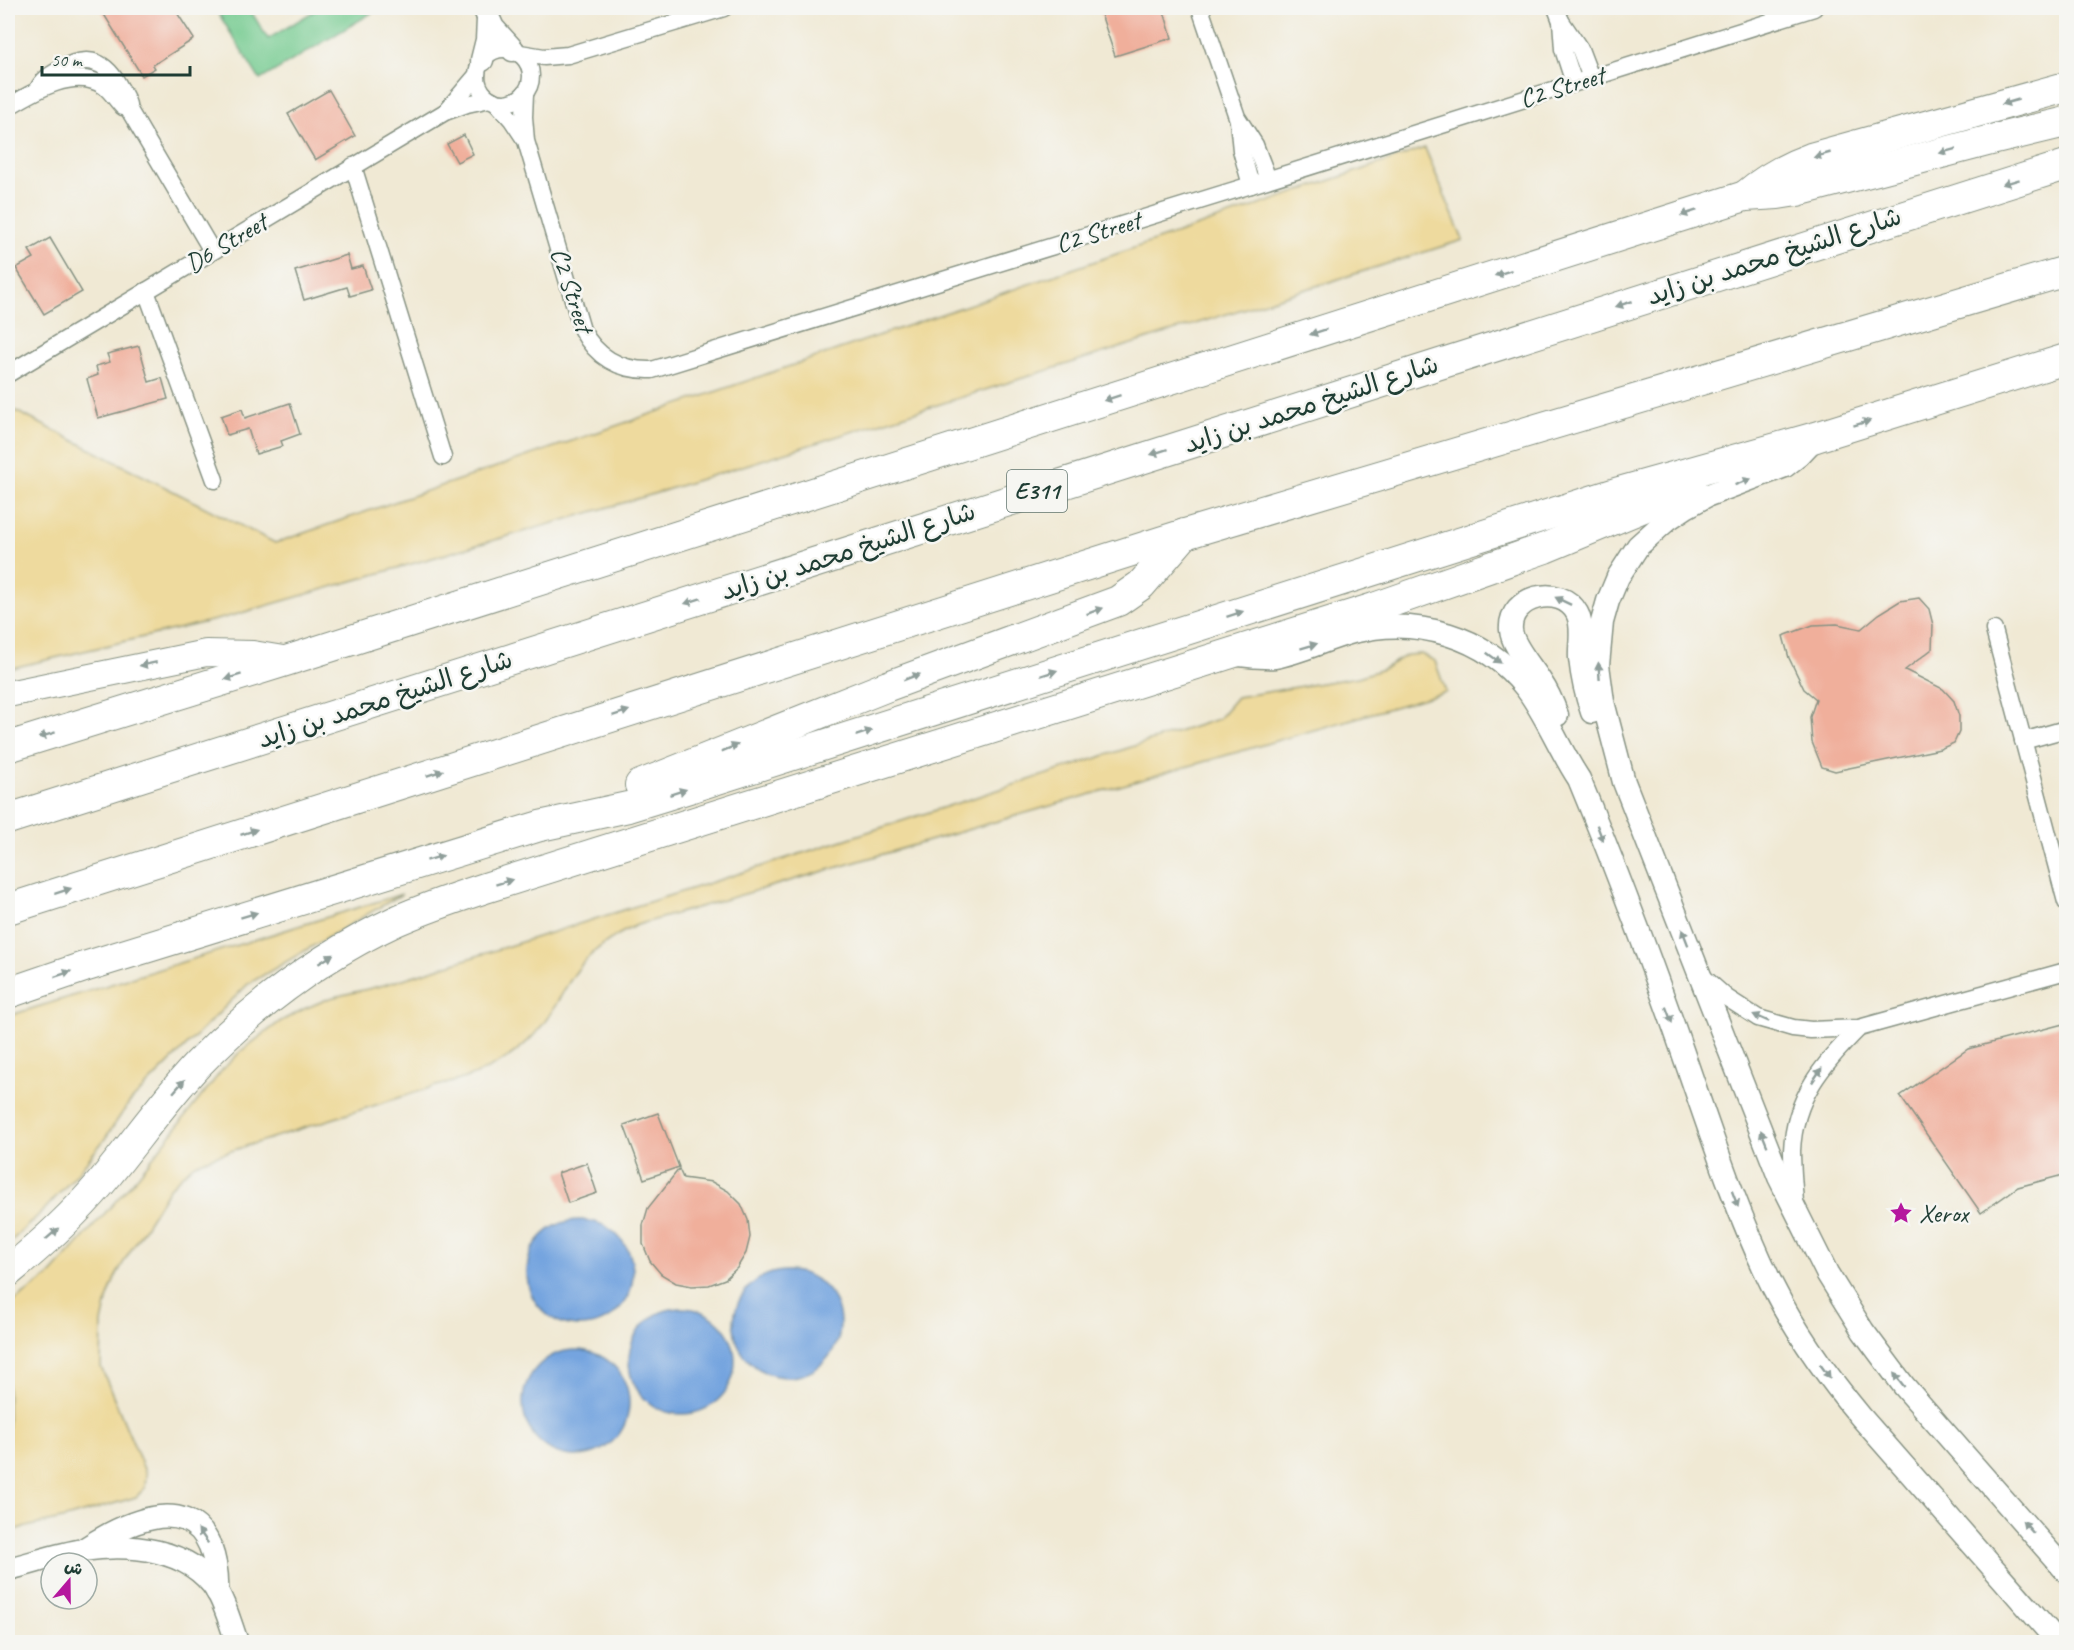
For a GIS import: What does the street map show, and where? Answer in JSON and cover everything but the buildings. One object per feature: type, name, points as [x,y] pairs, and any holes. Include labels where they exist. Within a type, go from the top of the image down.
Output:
[{"type":"highway","points":[[1745,196],[1761,182],[1780,171],[1811,158],[2066,87]]},
{"type":"highway","points":[[8,747],[289,660],[1745,196],[1797,191],[2067,122]]},
{"type":"highway","name":"شارع الشيخ محمد بن زايد","points":[[8,819],[2067,165]]},
{"type":"highway","points":[[8,909],[1185,534],[2067,271]]},
{"type":"highway","points":[[8,993],[84,966],[540,826],[627,807],[664,796],[1616,493],[1816,437],[2067,360]]},
{"type":"highway","points":[[8,1272],[70,1217],[99,1186],[190,1073],[225,1037],[289,983],[360,939],[435,904],[1374,608],[1545,548],[1679,493],[1766,451]]},
{"type":"highway","points":[[540,826],[888,686],[1118,601],[1142,585],[1185,534]]},
{"type":"main road","points":[[8,694],[206,653],[253,654],[289,660]]},
{"type":"street","points":[[480,67],[496,50],[544,57],[568,55],[724,8]]},
{"type":"street","points":[[1200,8],[1237,117],[1241,150],[1251,185]]},
{"type":"street","name":"C2 Street","points":[[493,100],[512,120],[526,141],[582,330],[591,346],[605,358],[627,368],[639,370],[664,366],[1814,8]]},
{"type":"street","points":[[486,13],[487,40],[480,67],[479,86],[493,100],[514,101],[547,68],[568,55]]},
{"type":"street","points":[[486,13],[499,36],[526,58],[531,71],[527,90]]},
{"type":"street","points":[[1559,14],[1580,49],[1591,78]]},
{"type":"street","points":[[1559,14],[1563,49],[1574,83]]},
{"type":"street","points":[[8,107],[38,89],[47,77],[64,67],[89,61],[98,63],[111,73],[127,99],[129,110],[212,251]]},
{"type":"street","name":"D6 Street","points":[[445,112],[462,94],[480,67]]},
{"type":"street","name":"C2 Street","points":[[526,141],[527,90]]},
{"type":"street","name":"D6 Street","points":[[8,374],[445,112],[467,104],[493,100]]},
{"type":"street","points":[[1237,117],[1255,145],[1268,179]]},
{"type":"street","points":[[353,166],[442,457]]},
{"type":"street","points":[[146,291],[215,480]]},
{"type":"street","points":[[1816,437],[1785,466],[1706,496],[1677,513],[1651,533],[1628,561],[1608,601],[1599,644],[1600,687],[1620,769],[1779,1177],[1796,1212],[1839,1293],[1883,1359],[1904,1386],[2067,1571]]},
{"type":"street","points":[[1620,769],[1601,738],[1588,699],[1580,659],[1580,618],[1575,609],[1561,598],[1552,596],[1534,598],[1526,602],[1515,614],[1511,629],[1512,637],[1543,684],[1570,745],[1579,779],[1756,1251],[1792,1321],[1836,1387],[2058,1642]]},
{"type":"street","points":[[1231,654],[1256,657],[1276,656],[1353,632],[1384,627],[1423,629],[1461,639],[1496,659],[1525,687],[1579,779]]},
{"type":"street","points":[[1994,630],[2067,902]]},
{"type":"street","points":[[2023,741],[2067,729]]},
{"type":"street","points":[[1699,974],[1742,1009],[1758,1018],[1775,1024],[1811,1030],[1859,1028],[2067,971]]},
{"type":"street","points":[[1796,1212],[1792,1151],[1802,1103],[1817,1074],[1859,1028]]},
{"type":"street","points":[[83,1550],[130,1525],[159,1516],[182,1518],[192,1524],[207,1540],[216,1562],[217,1592],[237,1642]]},
{"type":"street","points":[[8,1569],[83,1550],[142,1548],[168,1555],[195,1569],[217,1592]]},
{"type":"green space","points":[[215,8],[249,8],[268,39],[319,8],[380,8],[260,80]]},
{"type":"sand","points":[[1425,148],[1463,240],[647,496],[224,618],[8,669],[8,407],[275,543]]},
{"type":"sand","points":[[1421,654],[1435,661],[1446,692],[637,925],[611,939],[588,957],[533,1036],[522,1047],[496,1065],[452,1082],[215,1156],[193,1165],[170,1187],[126,1258],[115,1278],[102,1323],[101,1367],[146,1474],[145,1488],[136,1497],[66,1518],[8,1531],[8,1306],[50,1275],[138,1176],[223,1069],[241,1051],[281,1021],[330,998],[384,985],[716,881],[1218,719],[1237,697],[1358,677],[1383,669],[1407,655]]},
{"type":"sand","points":[[402,894],[248,984],[129,1103],[104,1140],[76,1175],[8,1244],[8,1016]]},
{"type":"water","points":[[580,1220],[600,1224],[618,1235],[629,1253],[633,1273],[629,1293],[618,1311],[600,1322],[580,1326],[560,1322],[542,1311],[531,1293],[527,1273],[531,1253],[542,1235],[560,1224]]},
{"type":"water","points":[[787,1271],[807,1275],[825,1286],[836,1304],[840,1324],[836,1344],[825,1362],[807,1373],[787,1377],[767,1373],[749,1362],[738,1344],[734,1324],[738,1304],[749,1286],[767,1275]]},
{"type":"water","points":[[682,1308],[702,1312],[720,1323],[731,1341],[735,1361],[731,1381],[720,1399],[702,1410],[682,1414],[662,1410],[644,1399],[633,1381],[629,1361],[633,1341],[644,1323],[662,1312]]},
{"type":"water","points":[[576,1350],[596,1354],[614,1365],[625,1383],[629,1403],[625,1423],[614,1441],[596,1452],[576,1456],[556,1452],[538,1441],[527,1423],[523,1403],[527,1383],[538,1365],[556,1354]]},
{"type":"place","name":"Xerox","points":[[1901,1213]]}]
